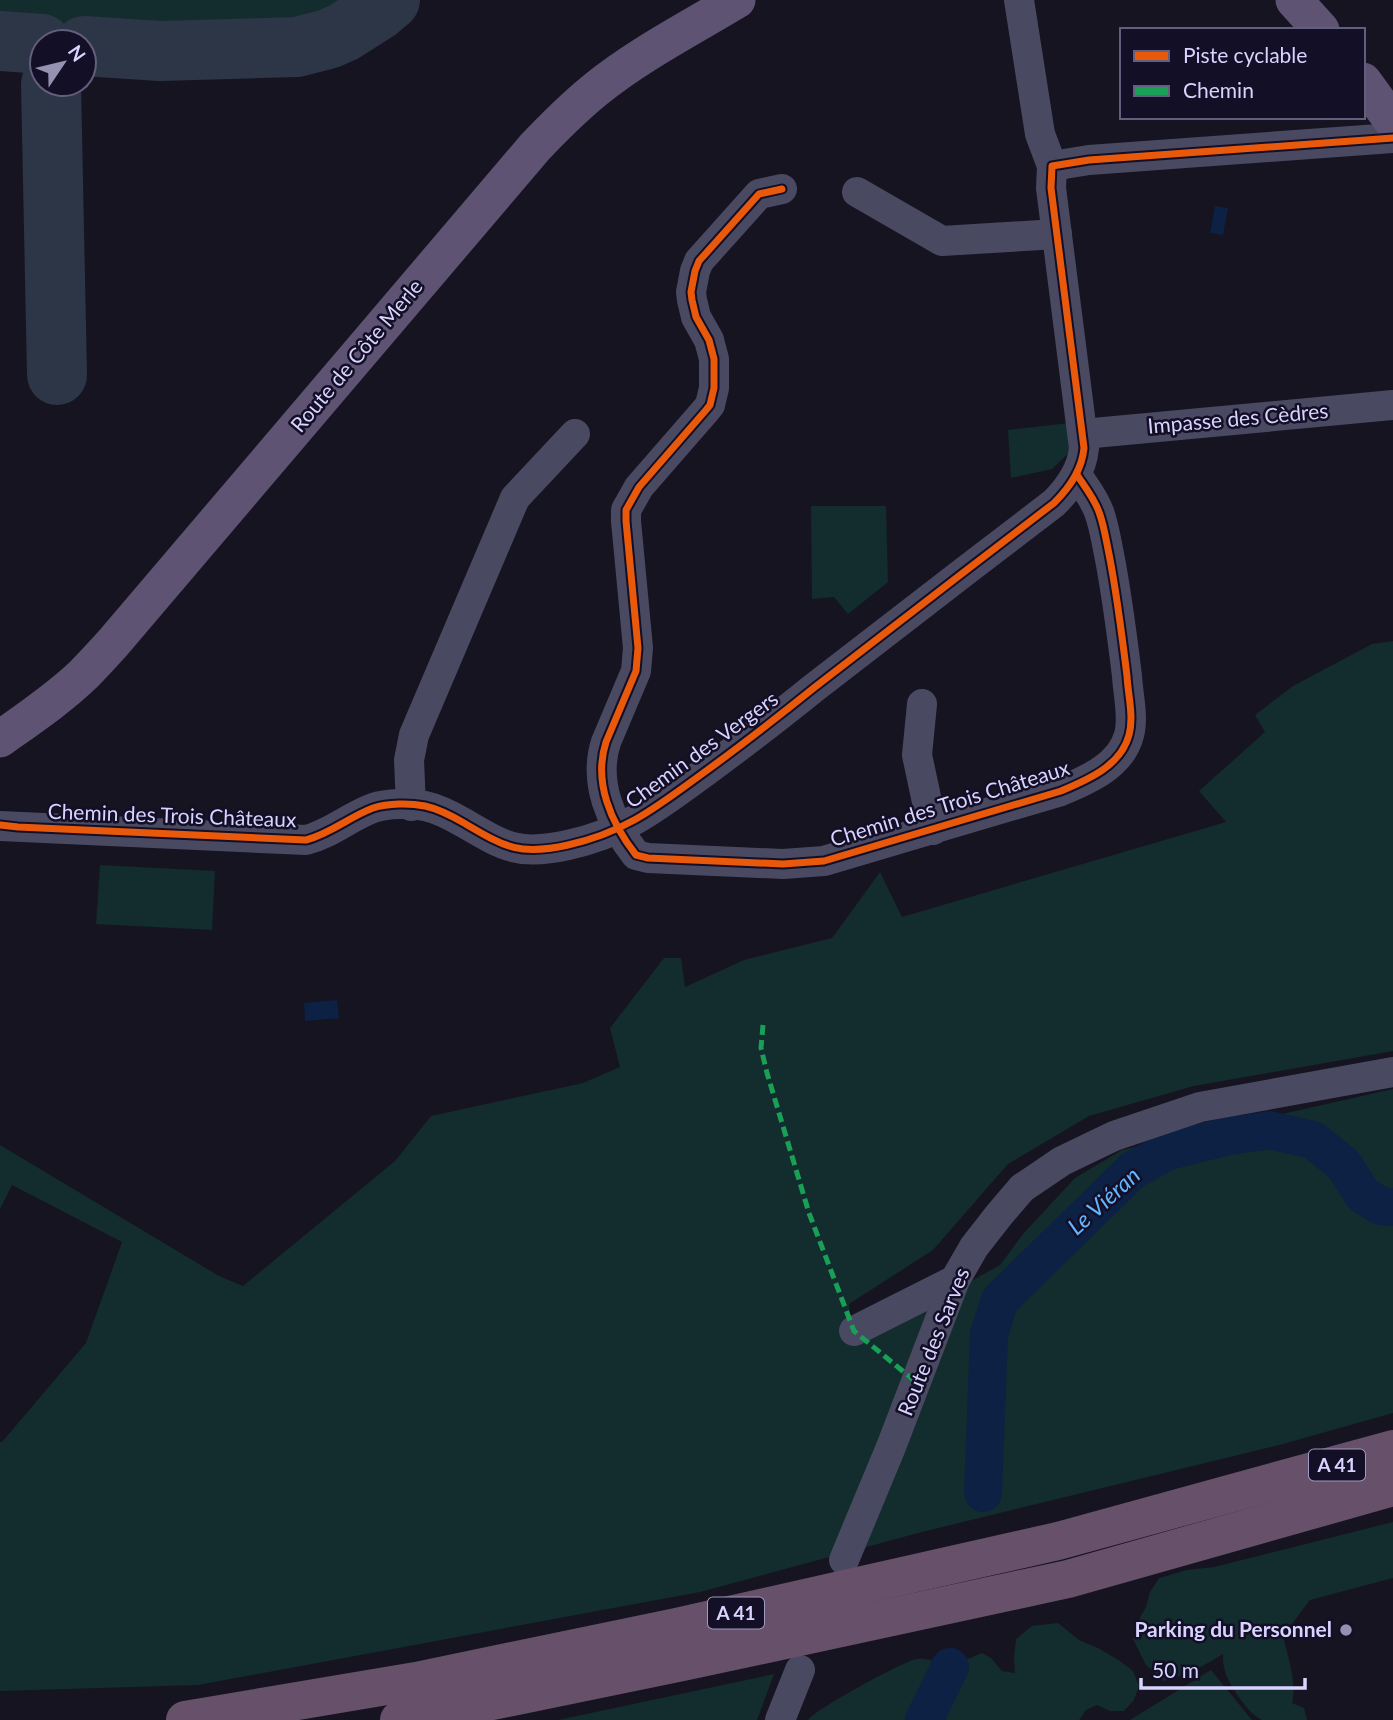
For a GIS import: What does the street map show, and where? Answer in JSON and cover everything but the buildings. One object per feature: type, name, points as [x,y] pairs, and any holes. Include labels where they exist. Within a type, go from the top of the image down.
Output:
[{"type":"highway","name":"A 41","points":[[185,1720],[416,1681],[690,1624],[1058,1541],[1393,1449]]},
{"type":"highway","name":"A 41","points":[[399,1720],[656,1668],[1068,1579],[1393,1487]]},
{"type":"main road","name":"Route de Côte Merle","points":[[0,739],[65,691],[113,643],[535,147],[564,117],[596,89],[654,49],[737,0]]},
{"type":"main road","points":[[1294,0],[1319,28]]},
{"type":"main road","points":[[1365,84],[1390,123]]},
{"type":"street","points":[[1019,0],[1040,134],[1052,166],[1051,188],[1056,234],[1083,434],[1083,457],[1077,475]]},
{"type":"street","points":[[1052,166],[1390,123]]},
{"type":"street","name":"Chemin des Vergers","points":[[782,189],[760,194],[696,266],[691,292],[696,317],[709,340],[714,359],[712,398],[706,410],[639,487],[626,510],[638,660],[636,671],[606,742],[601,764],[603,790],[619,829],[650,812],[768,724],[1054,503],[1077,475]]},
{"type":"street","points":[[857,192],[942,241],[1056,234]]},
{"type":"street","name":"Impasse des Cèdres","points":[[1083,434],[1393,405]]},
{"type":"street","points":[[411,806],[409,761],[414,735],[515,498],[575,434]]},
{"type":"street","name":"Chemin des Trois Châteaux","points":[[0,826],[306,839],[323,834],[372,809],[398,805],[424,806],[445,813],[512,848],[535,850],[566,846],[619,829],[632,850],[641,857],[783,864],[824,861],[1014,807],[1060,792],[1098,773],[1118,756],[1129,736],[1129,706],[1118,597],[1100,514],[1077,475]]},
{"type":"street","points":[[922,704],[917,755],[933,830]]},
{"type":"street","name":"Route des Sarves","points":[[844,1560],[955,1280],[974,1248],[1022,1188],[1062,1161],[1103,1141],[1200,1107],[1393,1072]]},
{"type":"street","points":[[855,1331],[955,1280]]},
{"type":"street","points":[[780,1720],[800,1670]]},
{"type":"green space","points":[[0,0],[348,0],[312,16],[273,25],[129,25],[0,21]]},
{"type":"green space","points":[[1069,423],[1071,451],[1052,469],[1011,478],[1008,430]]},
{"type":"green space","points":[[811,506],[886,506],[888,582],[848,614],[834,597],[812,599]]},
{"type":"green space","points":[[1393,641],[1393,1051],[1194,1086],[1089,1116],[1008,1164],[933,1250],[849,1304],[854,1346],[1000,1265],[1023,1234],[1075,1178],[1122,1150],[1393,1089],[1393,1413],[1283,1444],[922,1532],[700,1592],[198,1685],[0,1691],[0,1442],[86,1343],[122,1242],[12,1185],[0,1209],[0,1145],[219,1276],[243,1286],[395,1161],[431,1116],[583,1083],[620,1067],[610,1028],[664,958],[681,958],[685,987],[744,960],[832,938],[880,872],[902,917],[1226,822],[1199,791],[1265,732],[1255,715],[1293,686],[1372,644]]},
{"type":"green space","points":[[100,865],[215,871],[212,930],[96,924]]},
{"type":"green space","points":[[1393,1522],[1393,1578],[1310,1600],[1283,1636],[1293,1678],[1292,1703],[1304,1708],[1307,1720],[1262,1720],[1257,1717],[1245,1706],[1230,1684],[1224,1669],[1223,1654],[1195,1670],[1164,1681],[1146,1665],[1133,1639],[1150,1592],[1159,1578],[1187,1570],[1214,1567]]},
{"type":"green space","points":[[1058,1623],[1079,1640],[1098,1648],[1133,1671],[1139,1686],[1134,1700],[1124,1711],[1110,1711],[1097,1705],[1086,1710],[1079,1720],[808,1720],[858,1688],[913,1660],[950,1663],[982,1653],[991,1658],[1002,1671],[1015,1673],[1016,1639],[1032,1626]]},
{"type":"green space","points":[[1211,1670],[1252,1720],[1130,1720]]},
{"type":"green space","points":[[774,1674],[757,1720],[558,1720]]},
{"type":"water","points":[[1215,206],[1228,208],[1223,235],[1210,233]]},
{"type":"water","points":[[337,1000],[339,1018],[305,1021],[304,1003]]},
{"type":"waterway","name":"Le Viéran","points":[[983,1493],[989,1334],[1000,1300],[1133,1170],[1168,1151],[1224,1137],[1269,1130],[1313,1140],[1343,1164],[1363,1195],[1381,1206],[1393,1207]]},
{"type":"waterway","name":"Le Viéran","points":[[924,1720],[950,1667]]},
{"type":"taxiway","points":[[98,47],[160,51],[297,47],[344,32],[390,0]]},
{"type":"taxiway","points":[[0,41],[28,43]]},
{"type":"taxiway","points":[[51,98],[57,375]]},
{"type":"marked path","points":[[763,1025],[761,1048],[767,1073],[809,1213],[854,1331],[916,1382]]},
{"type":"cycle path","points":[[0,825],[306,840],[373,808],[406,804],[440,811],[513,847],[537,850],[568,845],[625,825],[673,795],[747,740],[1054,503],[1070,484],[1081,464],[1084,448],[1051,188],[1052,166],[1089,160],[1393,138]]},
{"type":"cycle path","points":[[782,189],[759,194],[699,261],[691,292],[696,317],[709,340],[714,359],[714,388],[710,405],[639,487],[626,510],[638,648],[636,671],[606,742],[602,772],[603,787],[612,816],[636,855],[648,858],[783,864],[824,861],[1061,791],[1092,777],[1111,763],[1125,746],[1129,735],[1131,713],[1127,676],[1104,527],[1095,502],[1077,475]]},
{"type":"place","name":"Parking du Personnel","points":[[1346,1630]]}]
